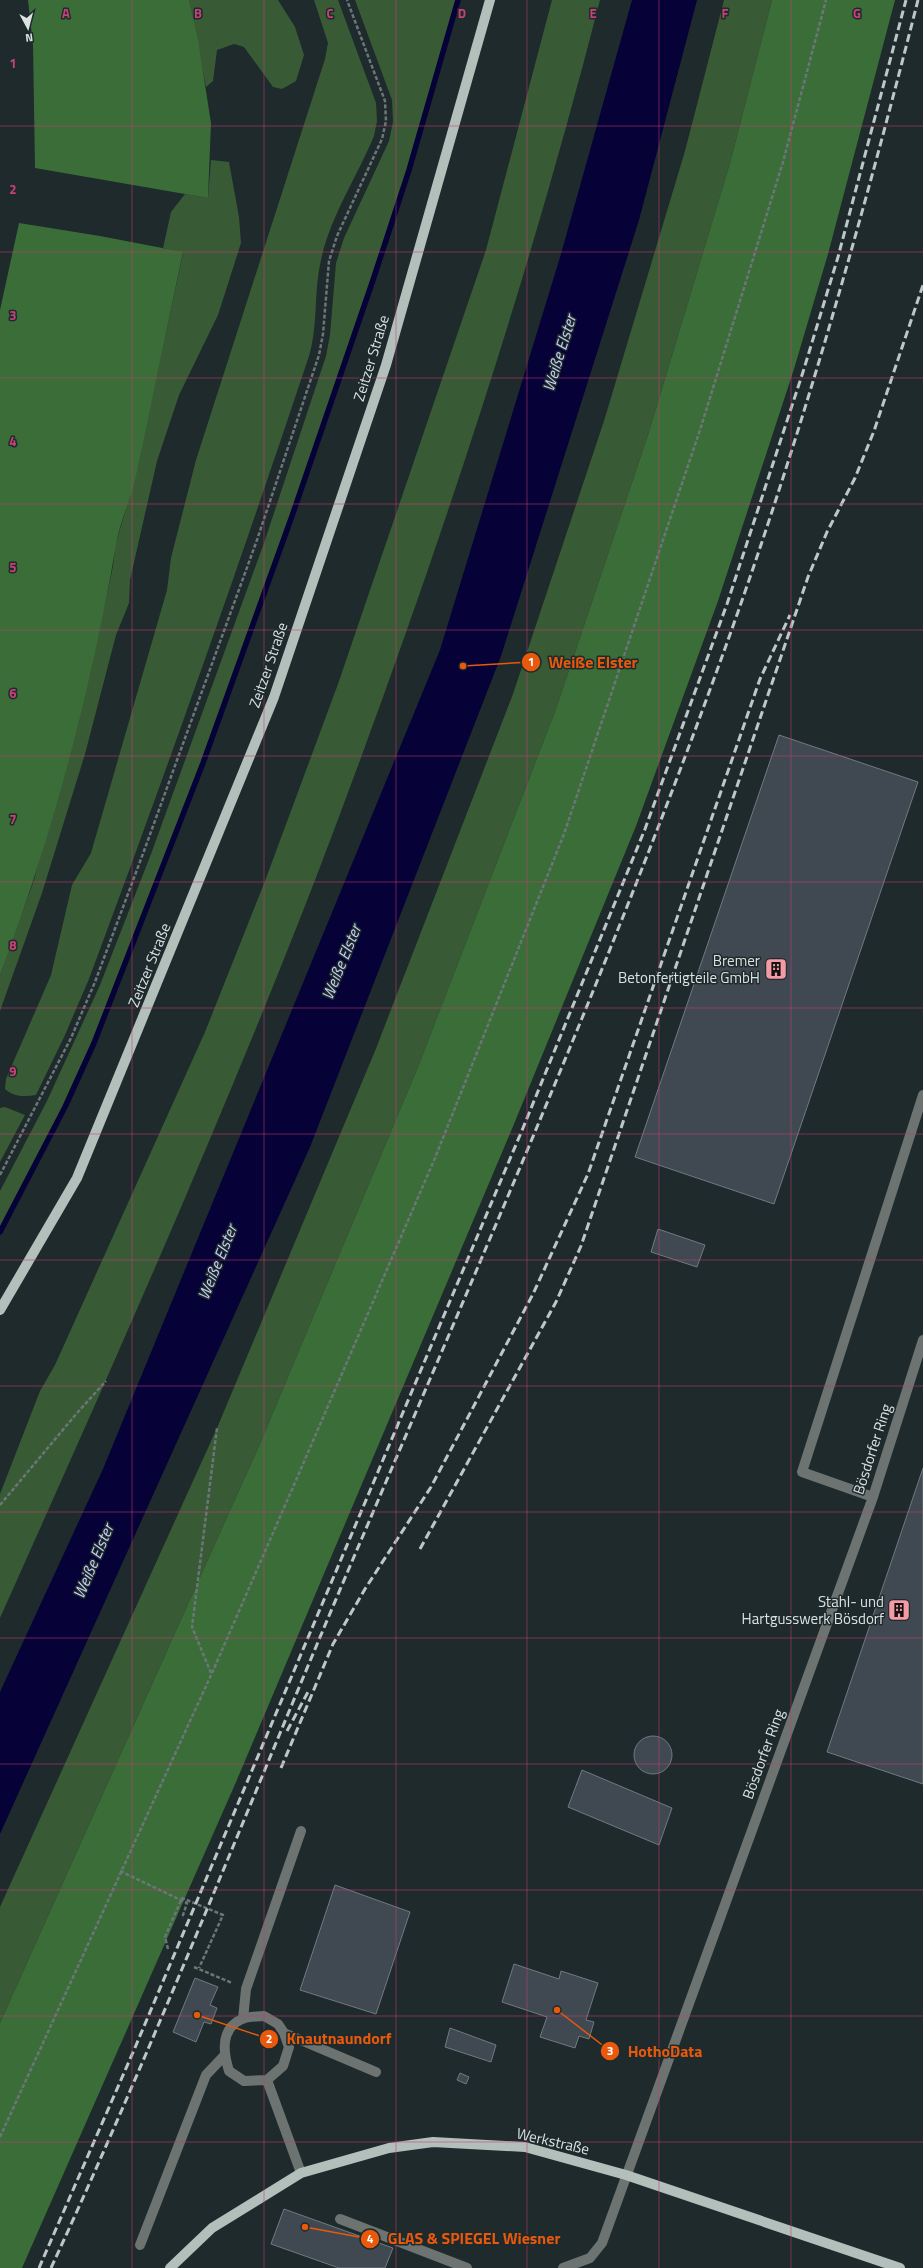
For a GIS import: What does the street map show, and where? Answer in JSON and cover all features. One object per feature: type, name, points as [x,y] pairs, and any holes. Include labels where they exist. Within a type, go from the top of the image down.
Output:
[{"type":"main road","name":"Zeitzer Straße","points":[[0,1310],[77,1178],[274,697],[386,365],[490,0]]},
{"type":"main road","name":"Werkstraße","points":[[170,2268],[212,2228],[300,2173],[389,2148],[433,2142],[525,2147],[626,2175],[900,2268]]},
{"type":"street","points":[[873,1497],[802,1472],[923,1095]]},
{"type":"street","name":"Bösdorfer Ring","points":[[563,2268],[590,2258],[602,2243],[873,1497],[923,1340]]},
{"type":"street","points":[[243,2019],[246,1989],[301,1831]]},
{"type":"street","points":[[264,2016],[278,2024],[284,2033],[289,2047],[283,2066],[267,2080],[244,2081],[229,2071],[224,2056],[224,2043],[230,2028],[243,2019],[264,2016]]},
{"type":"street","points":[[284,2033],[376,2072]]},
{"type":"street","points":[[140,2245],[206,2075],[224,2056]]},
{"type":"street","points":[[267,2080],[300,2173]]},
{"type":"street","points":[[340,2219],[467,2268]]},
{"type":"path","points":[[0,1175],[71,1038],[94,982],[147,844],[257,540],[319,355],[323,334],[329,261],[337,236],[382,139],[386,121],[385,101],[347,0]]},
{"type":"path","points":[[0,2137],[120,1871],[212,1673],[435,1158],[564,834],[700,430],[783,162],[826,0]]},
{"type":"path","points":[[0,1505],[77,1413],[106,1381]]},
{"type":"path","points":[[212,1673],[192,1627],[217,1428]]},
{"type":"path","points":[[120,1871],[187,1903],[182,1918]]},
{"type":"path","points":[[168,1950],[165,1937],[182,1898],[223,1915],[199,1968]]},
{"type":"path","points":[[194,1967],[246,1989]]},
{"type":"green space","points":[[28,0],[189,0],[198,40],[211,123],[208,198],[35,168],[33,45]]},
{"type":"green space","points":[[189,0],[278,0],[295,27],[304,55],[296,81],[282,89],[273,87],[244,47],[234,44],[217,50],[213,81],[206,87]]},
{"type":"green space","points":[[314,0],[338,0],[376,103],[377,121],[374,136],[337,213],[325,244],[317,286],[315,324],[311,349],[307,362],[201,672],[89,979],[65,1035],[36,1095],[15,1095],[5,1089],[6,1079],[51,975],[72,885],[91,853],[167,590],[171,558],[196,460],[325,59],[328,43]]},
{"type":"green space","points":[[355,0],[458,0],[409,170],[373,280],[292,516],[203,763],[94,1043],[65,1107],[0,1232],[0,1191],[47,1101],[100,985],[151,854],[264,543],[326,356],[330,335],[336,263],[344,238],[389,141],[393,122],[392,100]]},
{"type":"green space","points":[[552,0],[600,0],[539,222],[506,332],[434,551],[397,659],[317,875],[280,969],[203,1156],[0,1618],[0,1494],[40,1391],[55,1365],[205,1032],[265,881],[338,684],[486,250]]},
{"type":"green space","points":[[724,0],[772,0],[730,163],[648,435],[556,709],[418,1067],[259,1446],[0,2023],[0,1907],[217,1428],[375,1051],[513,694],[604,421],[685,151]]},
{"type":"green space","points":[[772,0],[895,0],[828,254],[794,369],[718,601],[636,826],[514,1124],[236,1782],[22,2268],[0,2268],[0,2023],[259,1446],[418,1067],[556,709],[648,435],[730,163]]},
{"type":"green space","points":[[211,160],[229,162],[239,217],[241,243],[218,315],[179,395],[157,461],[130,580],[129,603],[116,635],[85,754],[42,893],[0,1011],[0,975],[34,880],[90,674],[113,566],[116,543],[135,478],[183,253],[163,248],[171,212],[185,194],[208,198]]},
{"type":"green space","points":[[19,223],[100,236],[183,252],[136,476],[118,536],[95,654],[82,709],[37,870],[0,975],[0,310]]},
{"type":"green space","points":[[5,1107],[25,1115],[0,1162],[0,1108]]},
{"type":"water","points":[[632,0],[697,0],[639,220],[501,656],[310,1147],[0,1834],[0,1692],[103,1469],[440,650],[561,254]]},
{"type":"building","name":"Bremer Betonfertigteile GmbH","points":[[779,735],[918,782],[774,1204],[635,1157]]},
{"type":"building","points":[[658,1229],[705,1245],[697,1267],[651,1252]]},
{"type":"building","name":"Stahl- und Hartgusswerk Bösdorf","points":[[923,1468],[923,1784],[827,1752]]},
{"type":"building","points":[[649,1736],[657,1736],[667,1741],[671,1748],[671,1762],[667,1769],[657,1774],[649,1774],[639,1769],[637,1766],[634,1759],[634,1751],[639,1741],[642,1739]]},
{"type":"building","points":[[582,1770],[672,1808],[659,1845],[568,1807]]},
{"type":"building","points":[[335,1885],[410,1912],[376,2014],[300,1990]]},
{"type":"building","points":[[514,1964],[559,1979],[561,1971],[598,1983],[586,2020],[594,2022],[589,2039],[579,2036],[575,2048],[540,2037],[547,2017],[502,2002]]},
{"type":"building","points":[[195,1978],[218,1987],[210,2005],[217,2008],[211,2024],[204,2022],[196,2042],[173,2032]]},
{"type":"building","points":[[450,2028],[496,2045],[491,2062],[445,2047]]},
{"type":"building","points":[[460,2073],[469,2077],[466,2084],[457,2080]]},
{"type":"building","points":[[284,2209],[393,2248],[385,2268],[339,2268],[271,2244]]},
{"type":"waterway","points":[[0,1232],[65,1107],[94,1043],[203,763],[292,516],[373,280],[409,170],[458,0]]},
{"type":"railway","points":[[39,2268],[134,2050],[523,1128],[645,829],[727,604],[803,372],[838,257],[906,0]]},
{"type":"railway","points":[[51,2268],[171,1996],[323,1629],[510,1192],[652,844],[739,609],[765,534],[813,382],[878,154],[918,0]]},
{"type":"railway","points":[[420,1549],[556,1302],[581,1246],[808,577],[827,532],[855,478],[874,431],[923,285]]},
{"type":"railway","points":[[281,1768],[333,1644],[365,1589],[431,1487],[533,1294],[588,1174],[760,679],[790,615]]},
{"type":"railway","points":[[287,1731],[308,1692]]},
{"type":"place","name":"Weiße Elster","points":[[463,666]]},
{"type":"place","name":"Bremer Betonfertigteile GmbH","points":[[776,969]]},
{"type":"place","name":"Stahl- und Hartgusswerk Bösdorf","points":[[899,1610]]},
{"type":"place","name":"HothoData","points":[[557,2010]]},
{"type":"place","name":"Knautnaundorf","points":[[197,2015]]},
{"type":"place","name":"GLAS & SPIEGEL Wiesner","points":[[305,2227]]}]
